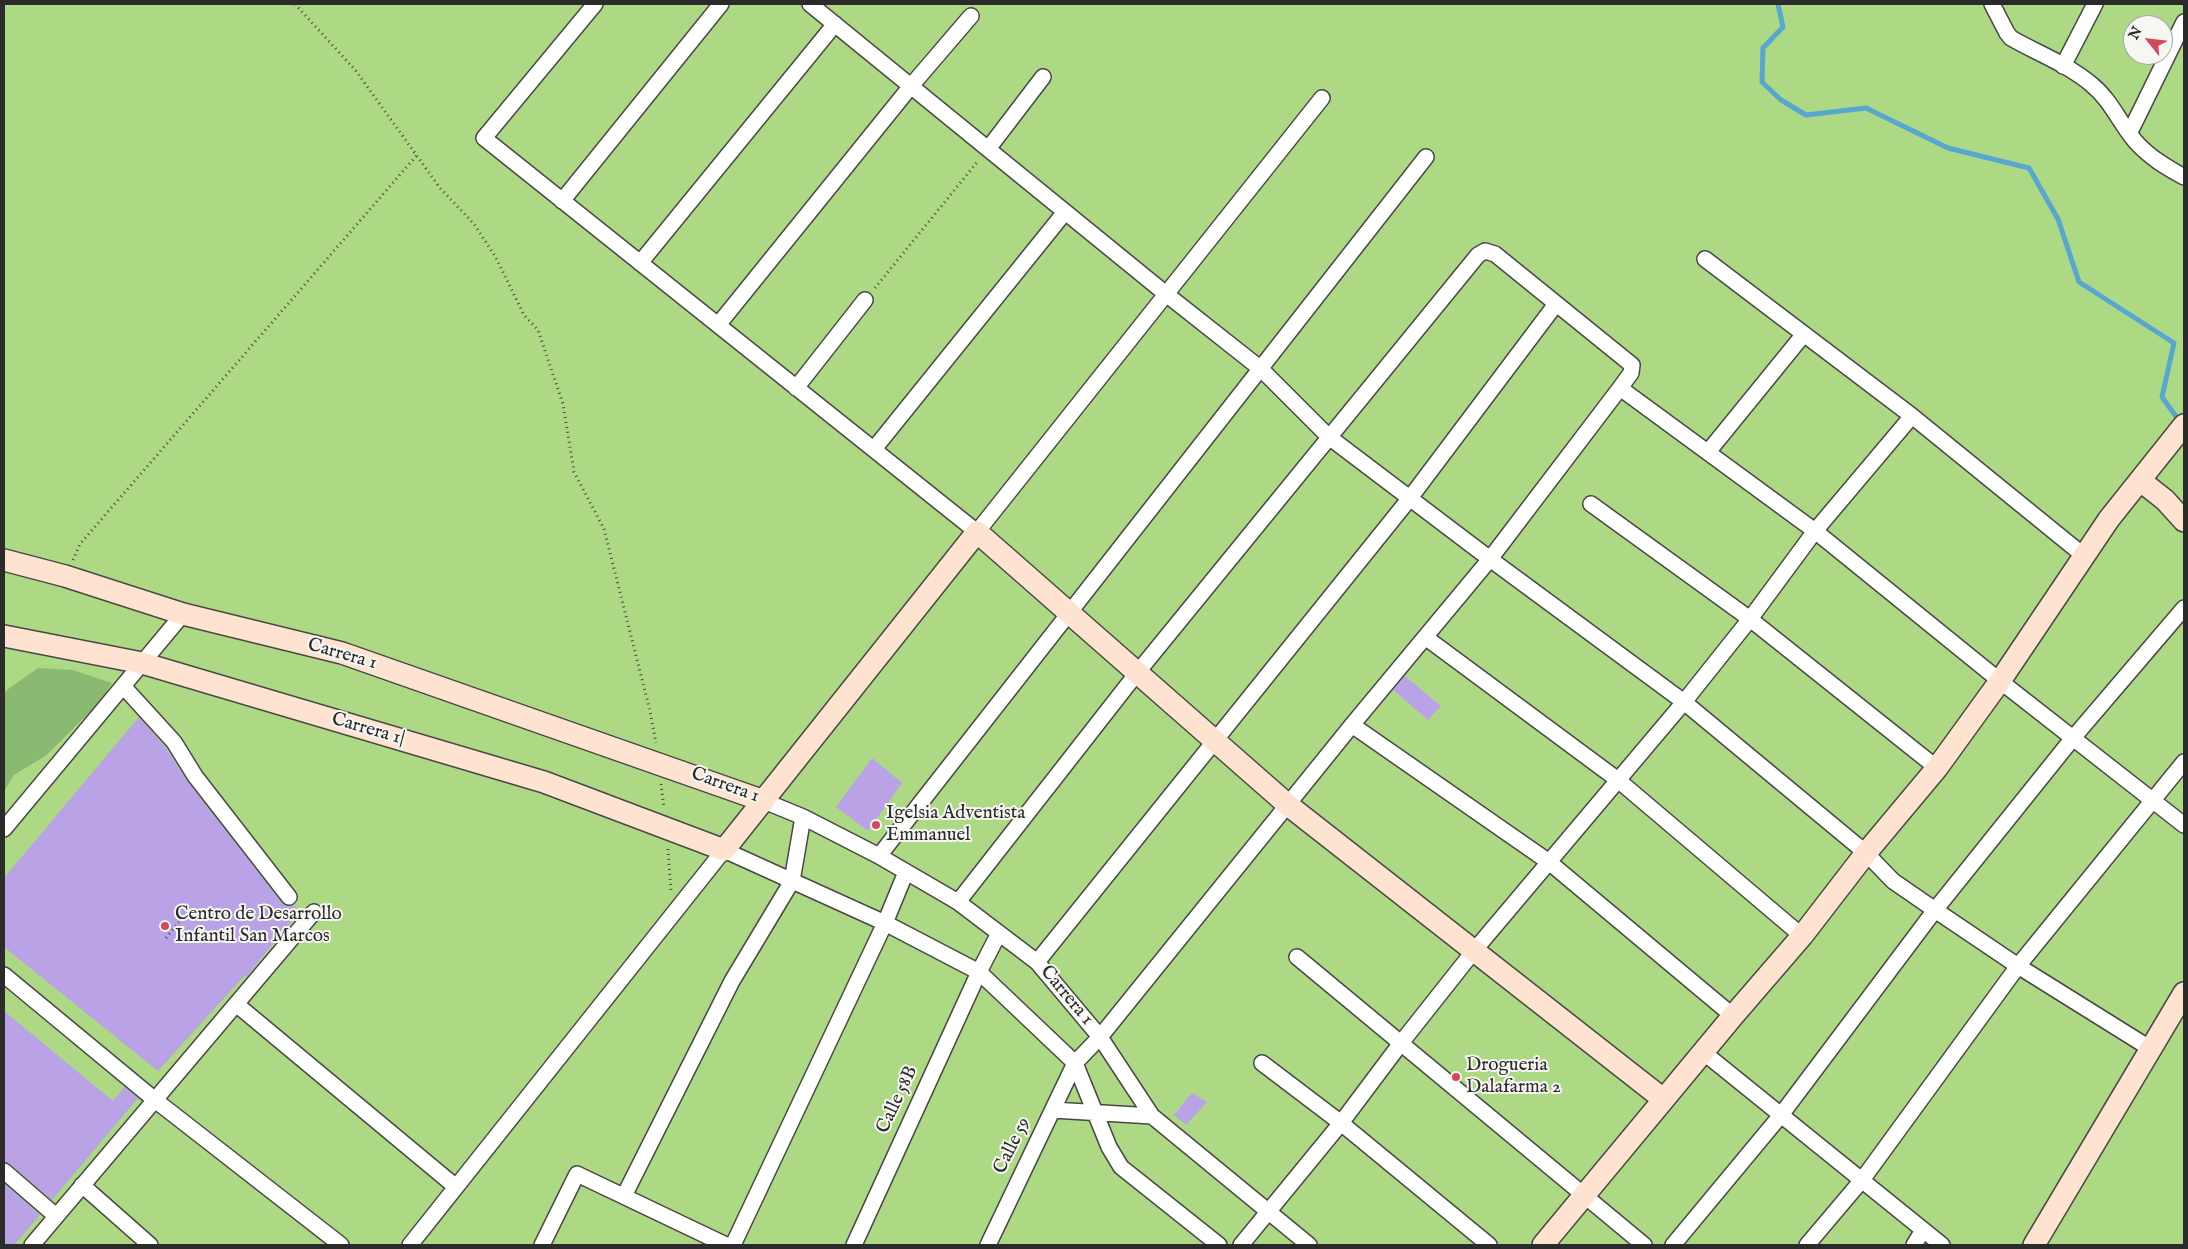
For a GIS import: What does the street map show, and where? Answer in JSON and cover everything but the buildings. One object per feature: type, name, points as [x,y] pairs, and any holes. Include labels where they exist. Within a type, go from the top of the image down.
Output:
[{"type":"street","points":[[595,4],[484,138],[977,532],[1288,805],[1663,1099]]},
{"type":"street","points":[[562,200],[720,4]]},
{"type":"street","points":[[810,4],[1261,369],[1329,437],[1684,702],[1866,853],[1893,881],[2018,966],[2151,1049]]},
{"type":"street","points":[[1992,4],[2006,34],[2090,83],[2110,103],[2135,140],[2161,165],[2184,177]]},
{"type":"street","points":[[2063,66],[2095,4]]},
{"type":"street","points":[[718,325],[911,86],[971,16]]},
{"type":"street","points":[[2130,132],[2184,22]]},
{"type":"street","points":[[640,263],[835,24]]},
{"type":"street","points":[[988,149],[1043,77]]},
{"type":"street","points":[[410,1245],[1322,98]]},
{"type":"street","points":[[879,856],[1426,158]]},
{"type":"street","points":[[874,449],[1065,212]]},
{"type":"street","points":[[958,902],[1138,673],[1478,254],[1486,251],[1495,254],[1556,304],[1410,498],[1037,962]]},
{"type":"street","points":[[1705,259],[1912,416],[2083,555]]},
{"type":"street","points":[[796,388],[865,300]]},
{"type":"street","name":"Calle 59","points":[[988,1245],[1075,1063],[1100,1037],[1352,725],[1490,559],[1631,372],[1632,365],[1556,304]]},
{"type":"street","points":[[1708,452],[1804,334]]},
{"type":"street","points":[[1620,388],[1815,531],[2000,681],[2184,825]]},
{"type":"street","points":[[1241,1245],[1341,1122],[1401,1042],[1684,702],[1750,619],[1815,531],[1912,416]]},
{"type":"street","points":[[1543,1245],[1663,1099],[1802,936],[1866,853],[1937,768],[2000,681],[2109,518],[2184,425]]},
{"type":"street","points":[[2140,481],[2165,500],[2184,521]]},
{"type":"street","points":[[1591,504],[1750,619],[1937,768]]},
{"type":"street","name":"Carrera 1","points":[[4,560],[65,576],[183,614],[342,652],[659,762],[803,816],[879,856],[958,902],[1037,962],[1100,1037],[1152,1116],[1309,1245]]},
{"type":"street","points":[[1672,1245],[1780,1115],[1935,910],[2073,738],[2184,608]]},
{"type":"street","points":[[4,829],[183,614]]},
{"type":"street","name":"Carrera 1|","points":[[4,636],[142,664],[544,782],[724,850]]},
{"type":"street","points":[[1425,637],[1618,780],[1802,936]]},
{"type":"street","points":[[123,686],[174,742],[195,776],[289,897]]},
{"type":"street","points":[[1352,725],[1549,862],[1733,1016]]},
{"type":"street","points":[[1807,1245],[1862,1180],[2018,966],[2184,762]]},
{"type":"street","points":[[624,1196],[732,981],[792,881],[803,816]]},
{"type":"street","points":[[724,850],[885,923],[979,972],[1075,1063],[1109,1147],[1121,1167],[1219,1245]]},
{"type":"street","points":[[733,1245],[885,923],[906,872]]},
{"type":"street","points":[[32,1245],[314,912]]},
{"type":"street","name":"Calle 58B","points":[[854,1245],[979,972],[999,933]]},
{"type":"street","points":[[1297,957],[1644,1245]]},
{"type":"street","points":[[4,975],[155,1100],[341,1245]]},
{"type":"street","points":[[2034,1245],[2184,993]]},
{"type":"street","points":[[236,1004],[456,1187]]},
{"type":"street","points":[[1703,1052],[1942,1245]]},
{"type":"street","points":[[1262,1063],[1341,1122],[1489,1245]]},
{"type":"street","points":[[1053,1110],[1152,1116]]},
{"type":"street","points":[[4,1171],[56,1216]]},
{"type":"street","points":[[542,1245],[576,1174],[726,1245]]},
{"type":"street","points":[[82,1185],[150,1245]]},
{"type":"street","points":[[1914,1245],[1923,1230]]},
{"type":"path","points":[[295,4],[356,70],[391,122],[440,188],[474,224],[495,256],[524,315],[538,330],[563,404],[574,472],[604,529],[650,711],[659,762],[667,828],[669,880],[674,913]]},
{"type":"path","points":[[865,300],[988,149]]},
{"type":"path","points":[[80,544],[417,155]]},
{"type":"path","points":[[166,938],[178,922]]},
{"type":"green space","points":[[4,4],[2184,4],[2184,1245],[4,1245],[4,792],[14,775],[46,756],[98,704],[111,683],[4,692]]},
{"type":"green space","points":[[38,668],[73,670],[112,683],[98,704],[46,756],[14,775],[4,792],[4,692]]},
{"type":"waterway","points":[[1778,4],[1783,27],[1763,48],[1762,82],[1781,100],[1806,115],[1866,108],[1948,148],[2029,168],[2058,219],[2079,282],[2174,343],[2162,397],[2180,422]]},
{"type":"place","name":"Igelsia Adventista Emmanuel","points":[[876,825]]},
{"type":"place","name":"Centro de Desarrollo Infantil San Marcos","points":[[165,926]]},
{"type":"place","name":"Drogueria Dalafarma 2","points":[[1456,1077]]}]
